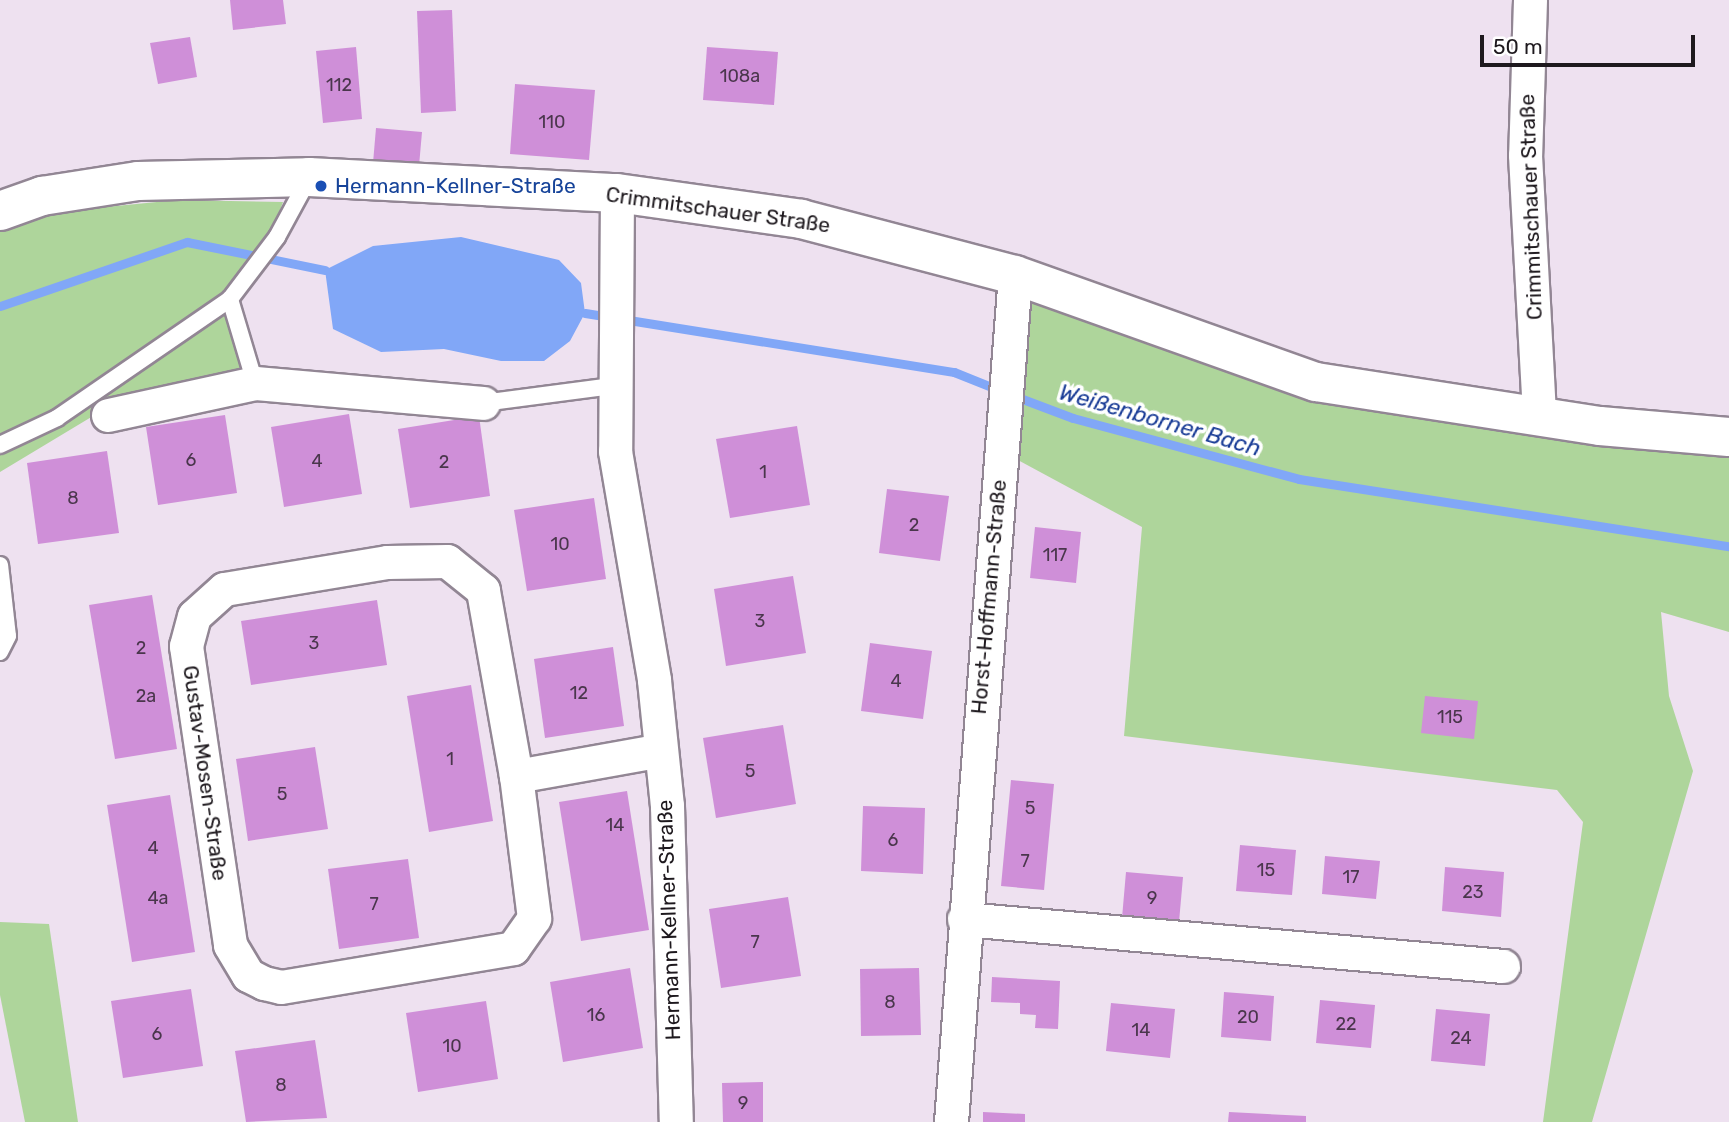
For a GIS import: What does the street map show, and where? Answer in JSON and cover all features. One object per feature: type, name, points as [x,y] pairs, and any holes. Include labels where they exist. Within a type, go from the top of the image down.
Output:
[{"type":"main road","name":"Crimmitschauer Straße","points":[[0,211],[42,196],[138,181],[309,177],[617,193],[801,219],[1015,275],[1315,382],[1539,414],[1729,437]]},
{"type":"street","name":"Crimmitschauer Straße","points":[[1530,0],[1525,155],[1539,414]]},
{"type":"street","name":"Hermann-Kellner-Straße","points":[[617,193],[612,350],[615,452],[654,680],[657,751],[667,806],[676,1122]]},
{"type":"street","name":"Horst-Hoffmann-Straße","points":[[951,1122],[964,919],[1015,275]]},
{"type":"street","points":[[108,415],[255,383],[483,403]]},
{"type":"street","name":"Gustav-Mosen-Straße","points":[[447,561],[484,590],[516,776],[534,918],[513,948],[281,987],[264,983],[248,975],[230,946],[186,646],[194,616],[224,589],[387,562],[447,561]]},
{"type":"street","points":[[516,776],[657,751]]},
{"type":"street","points":[[964,919],[1503,966]]},
{"type":"lane","points":[[0,445],[57,418],[230,299],[252,274],[277,237],[309,177]]},
{"type":"lane","points":[[230,299],[255,383]]},
{"type":"lane","points":[[483,403],[612,386]]},
{"type":"lane","points":[[0,565],[8,636],[0,652]]},
{"type":"green space","points":[[177,200],[283,202],[268,244],[223,305],[250,379],[98,413],[0,472],[0,230],[45,213]]},
{"type":"green space","points":[[1029,295],[1316,382],[1729,443],[1729,632],[1661,612],[1669,696],[1693,771],[1592,1122],[1543,1122],[1583,822],[1557,790],[1124,736],[1142,527],[1016,459]]},
{"type":"green space","points":[[0,922],[49,924],[78,1122],[25,1122],[0,995]]},
{"type":"water","points":[[461,237],[559,260],[581,283],[585,313],[570,341],[544,361],[501,361],[444,349],[381,352],[333,329],[325,270],[373,246]]},
{"type":"building","points":[[230,0],[283,0],[286,24],[233,30]]},
{"type":"building","points":[[452,10],[456,111],[421,113],[417,11]]},
{"type":"building","points":[[190,37],[197,77],[158,84],[150,43]]},
{"type":"building","points":[[356,47],[362,119],[323,123],[316,51]]},
{"type":"building","points":[[707,47],[778,52],[774,105],[703,100]]},
{"type":"building","points":[[515,84],[595,90],[589,160],[510,154]]},
{"type":"building","points":[[376,128],[422,132],[419,166],[373,163]]},
{"type":"building","points":[[349,414],[362,494],[284,507],[271,427]]},
{"type":"building","points":[[225,415],[237,493],[158,505],[146,427]]},
{"type":"building","points":[[479,416],[490,496],[410,508],[398,429]]},
{"type":"building","points":[[797,426],[810,505],[730,518],[716,439]]},
{"type":"building","points":[[107,451],[119,533],[38,544],[27,463]]},
{"type":"building","points":[[887,489],[949,496],[940,561],[879,553]]},
{"type":"building","points":[[594,498],[606,579],[527,591],[514,510]]},
{"type":"building","points":[[1035,527],[1081,532],[1076,583],[1030,578]]},
{"type":"building","points":[[793,576],[806,653],[726,666],[714,589]]},
{"type":"building","points":[[152,595],[177,749],[115,759],[89,605]]},
{"type":"building","points":[[377,600],[387,665],[251,685],[241,621]]},
{"type":"building","points":[[870,643],[932,651],[923,719],[861,711]]},
{"type":"building","points":[[613,647],[624,726],[545,738],[534,659]]},
{"type":"building","points":[[471,685],[493,821],[429,832],[407,696]]},
{"type":"building","points":[[1425,696],[1478,701],[1474,739],[1421,733]]},
{"type":"building","points":[[783,725],[796,804],[716,818],[703,738]]},
{"type":"building","points":[[315,747],[328,829],[248,841],[236,759]]},
{"type":"building","points":[[1011,780],[1054,784],[1044,890],[1001,886]]},
{"type":"building","points":[[627,791],[649,930],[581,941],[559,802]]},
{"type":"building","points":[[170,795],[195,952],[132,962],[107,805]]},
{"type":"building","points":[[863,806],[925,808],[923,874],[861,871]]},
{"type":"building","points":[[1240,845],[1296,850],[1292,895],[1236,891]]},
{"type":"building","points":[[1325,856],[1380,861],[1376,899],[1322,894]]},
{"type":"building","points":[[408,859],[419,938],[339,949],[328,869]]},
{"type":"building","points":[[1445,867],[1504,872],[1501,917],[1442,911]]},
{"type":"building","points":[[1126,872],[1183,877],[1179,922],[1122,918]]},
{"type":"building","points":[[788,897],[801,976],[721,988],[709,909]]},
{"type":"building","points":[[630,968],[643,1048],[563,1062],[550,982]]},
{"type":"building","points":[[919,968],[921,1035],[861,1036],[860,969]]},
{"type":"building","points":[[992,977],[1060,981],[1058,1029],[1035,1028],[1036,1015],[1020,1014],[1020,1003],[991,1002]]},
{"type":"building","points":[[191,989],[203,1066],[123,1078],[111,1001]]},
{"type":"building","points":[[1224,992],[1274,996],[1271,1041],[1221,1037]]},
{"type":"building","points":[[1320,1000],[1375,1005],[1371,1048],[1316,1043]]},
{"type":"building","points":[[486,1001],[498,1079],[418,1092],[406,1013]]},
{"type":"building","points":[[1111,1003],[1175,1009],[1170,1058],[1106,1051]]},
{"type":"building","points":[[1436,1009],[1490,1014],[1485,1066],[1431,1061]]},
{"type":"building","points":[[315,1040],[327,1118],[246,1122],[235,1051]]},
{"type":"building","points":[[763,1082],[763,1122],[723,1122],[722,1083]]},
{"type":"building","points":[[983,1112],[1025,1114],[1025,1122],[983,1122]]},
{"type":"building","points":[[1229,1112],[1306,1116],[1306,1122],[1228,1122]]},
{"type":"waterway","name":"Weißenborner Bach","points":[[0,306],[187,242],[325,270]]},
{"type":"waterway","name":"Weißenborner Bach","points":[[585,313],[954,372],[999,390]]},
{"type":"waterway","name":"Weißenborner Bach","points":[[1012,395],[1073,418],[1299,479],[1729,546]]},
{"type":"place","name":"Hermann-Kellner-Straße","points":[[321,186]]}]
